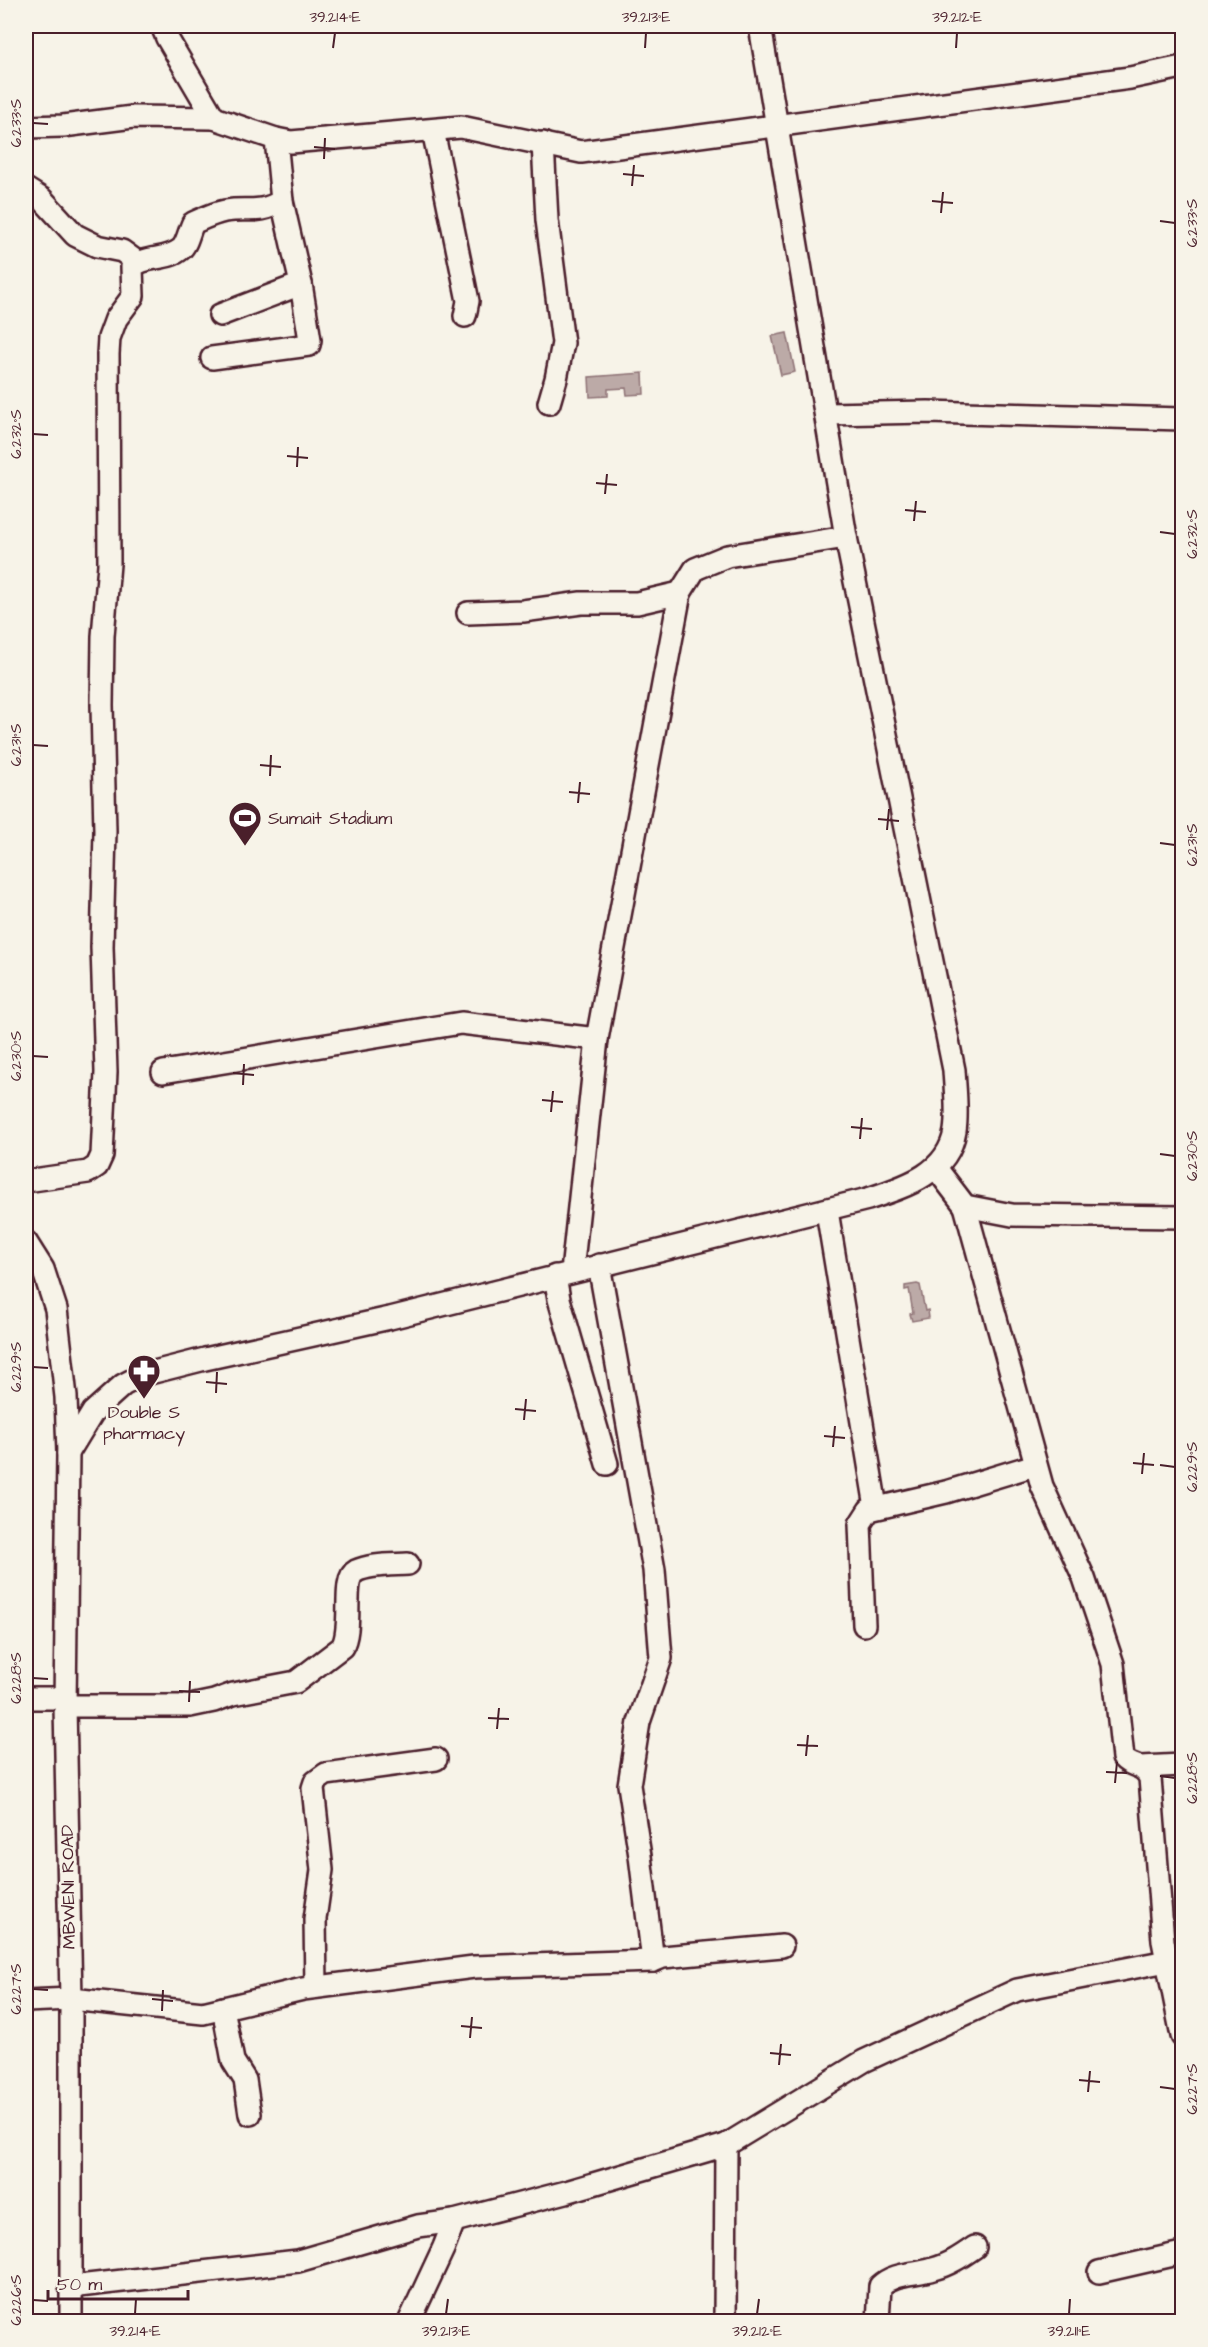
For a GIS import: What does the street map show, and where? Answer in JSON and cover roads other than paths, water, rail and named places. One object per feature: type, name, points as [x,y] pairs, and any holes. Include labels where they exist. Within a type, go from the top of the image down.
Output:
[{"type":"street","points":[[162,26],[214,118]]},
{"type":"street","points":[[68,1453],[93,1412],[110,1394],[142,1376],[827,1211],[909,1185],[936,1168],[949,1150],[955,1130],[954,1070],[846,537],[760,26]]},
{"type":"street","points":[[26,127],[63,126],[133,117],[214,118],[291,142],[461,127],[581,152],[1130,78],[1182,67]]},
{"type":"street","points":[[433,130],[468,301],[465,316]]},
{"type":"street","points":[[212,358],[309,345],[301,284],[282,201],[276,139]]},
{"type":"street","points":[[543,143],[547,220],[563,343],[549,403]]},
{"type":"street","points":[[26,189],[42,199],[75,235],[97,246],[122,251],[137,262]]},
{"type":"street","points":[[26,1181],[88,1172],[97,1166],[102,1155],[106,1072],[102,947],[105,831],[102,705],[103,636],[109,564],[109,338],[116,319],[133,296],[132,267],[137,262],[176,252],[183,247],[194,223],[211,214],[225,211],[267,210],[282,201]]},
{"type":"street","points":[[220,315],[301,284]]},
{"type":"street","points":[[827,414],[928,412],[1182,419]]},
{"type":"street","points":[[606,1464],[559,1299],[597,1039],[680,593],[695,569],[727,556],[846,537]]},
{"type":"street","points":[[468,613],[523,611],[581,603],[637,603],[680,593]]},
{"type":"street","points":[[164,1072],[461,1023],[597,1039]]},
{"type":"street","points":[[936,1168],[964,1206],[1035,1465],[1042,1486],[1084,1578],[1113,1664],[1123,1758],[1142,1767],[1182,1765]]},
{"type":"street","points":[[964,1206],[1012,1215],[1182,1217]]},
{"type":"street","points":[[827,1211],[876,1507]]},
{"type":"street","name":"MBWENI ROAD","points":[[26,1242],[43,1269],[56,1310],[66,1397],[68,1453],[65,1702],[70,1999],[70,2322]]},
{"type":"street","points":[[599,1265],[654,1570],[661,1658],[639,1722],[629,1785],[653,1961]]},
{"type":"street","points":[[864,1625],[860,1524],[863,1516],[876,1507],[946,1492],[1035,1465]]},
{"type":"street","points":[[26,1698],[65,1702],[189,1706],[297,1682],[342,1647],[346,1641],[349,1631],[348,1587],[356,1571],[408,1564]]},
{"type":"street","points":[[316,1988],[315,1919],[322,1870],[313,1788],[315,1782],[326,1774],[436,1758]]},
{"type":"street","points":[[1142,1767],[1150,1778],[1163,1941],[1182,2036]]},
{"type":"street","points":[[26,2001],[70,1999],[203,2013],[316,1988],[474,1967],[653,1961],[663,1957],[782,1946]]},
{"type":"street","points":[[70,2287],[298,2261],[418,2226],[454,2221],[566,2192],[726,2145],[864,2061],[1017,1990],[1167,1962]]},
{"type":"street","points":[[222,2008],[233,2061],[244,2080],[250,2114]]},
{"type":"street","points":[[725,2322],[726,2145]]},
{"type":"street","points":[[409,2322],[454,2221]]},
{"type":"street","points":[[878,2322],[880,2286],[889,2278],[934,2269],[958,2259],[975,2247]]},
{"type":"street","points":[[1100,2272],[1182,2253]]},
{"type":"place","name":"Sumait Stadium","points":[[245,847]]},
{"type":"place","name":"Double S pharmacy","points":[[144,1400]]}]
